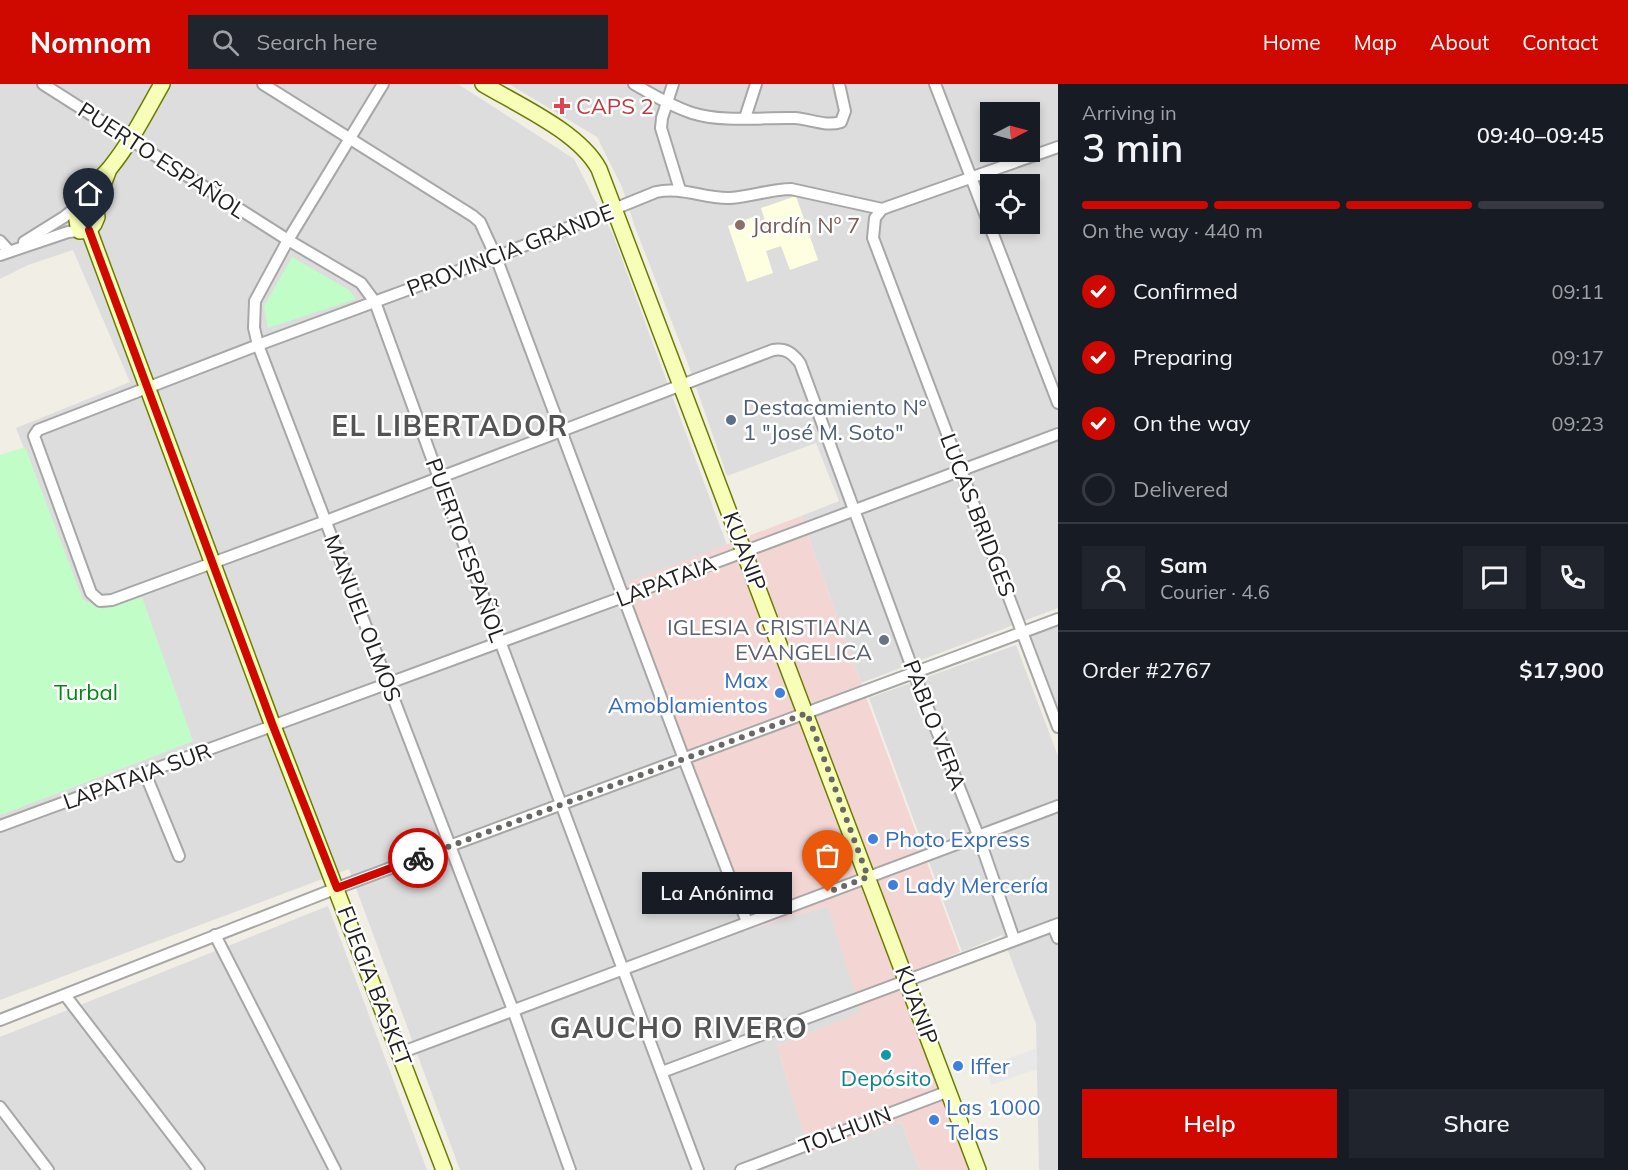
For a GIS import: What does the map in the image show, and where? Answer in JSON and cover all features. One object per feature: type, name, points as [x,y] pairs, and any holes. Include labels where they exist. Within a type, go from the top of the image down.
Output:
[{"type":"main road","points":[[80,204],[130,140],[162,84]]},
{"type":"main road","name":"KUANIP","points":[[483,84],[566,133],[594,159],[599,169],[807,713],[978,1170]]},
{"type":"main road","points":[[85,230],[94,224],[109,169]]},
{"type":"main road","points":[[80,204],[88,202],[96,210]]},
{"type":"main road","name":"FUEGIA BASKET","points":[[80,204],[77,219],[85,230],[147,387],[273,726],[444,1170]]},
{"type":"street","name":"PUERTO ESPAÑOL","points":[[44,84],[288,240],[361,282],[375,302],[698,1170]]},
{"type":"street","points":[[263,84],[350,137],[480,222],[496,256],[747,922]]},
{"type":"street","name":"MANUEL OLMOS","points":[[383,84],[288,240],[255,301],[254,328],[258,345],[513,1010],[570,1170]]},
{"type":"street","points":[[634,84],[666,103],[694,113],[719,117],[804,119],[827,124],[841,122],[845,111],[839,84]]},
{"type":"street","points":[[673,84],[661,128],[680,190]]},
{"type":"street","points":[[745,117],[756,84]]},
{"type":"street","points":[[939,86],[971,178],[1058,403]]},
{"type":"street","points":[[882,209],[1058,147]]},
{"type":"street","name":"PROVINCIA GRANDE","points":[[213,562],[112,600],[100,601],[92,593],[34,436],[38,430],[666,189],[729,198],[791,189],[882,209]]},
{"type":"street","points":[[5,253],[64,218],[80,204]]},
{"type":"street","name":"LUCAS BRIDGES","points":[[882,209],[875,218],[873,238],[1058,727]]},
{"type":"street","points":[[5,253],[68,232],[85,230]]},
{"type":"street","points":[[0,241],[5,253]]},
{"type":"street","name":"PABLO VERA","points":[[682,385],[773,350],[783,349],[793,354],[800,363],[914,673],[978,835],[1014,939]]},
{"type":"street","points":[[213,562],[326,522],[682,385]]},
{"type":"street","name":"LAPATAIA","points":[[273,726],[1058,434]]},
{"type":"street","points":[[0,1020],[337,888],[1058,619]]},
{"type":"street","points":[[1046,698],[1058,693]]},
{"type":"street","name":"LAPATAIA SUR","points":[[0,826],[273,726]]},
{"type":"street","points":[[145,773],[179,856]]},
{"type":"street","points":[[400,1053],[1058,806]]},
{"type":"street","points":[[662,1072],[908,981],[1014,939],[1056,925],[1058,938]]},
{"type":"street","points":[[215,935],[335,1170]]},
{"type":"street","points":[[65,994],[199,1170]]},
{"type":"street","name":"TOLHUIN","points":[[741,1170],[949,1091]]},
{"type":"street","points":[[0,1107],[48,1170]]},
{"type":"shaded area","points":[[0,84],[458,84],[574,159],[613,235],[727,545],[615,587],[744,931],[828,906],[862,1012],[777,1046],[810,1152],[901,1122],[920,1170],[460,1170],[349,869],[0,1000],[0,815],[193,741],[103,609],[83,600],[16,428],[130,382],[73,250],[28,265],[0,279]]},
{"type":"shaded area","points":[[509,84],[1058,84],[1058,608],[861,683],[801,516],[839,501],[816,443],[727,476],[622,187],[597,137]]},
{"type":"shaded area","points":[[796,196],[818,260],[790,270],[781,246],[766,251],[773,273],[747,282],[728,226],[753,217],[759,234],[768,231],[761,208]]},
{"type":"shaded area","points":[[801,516],[960,952],[901,978],[970,1170],[920,1170],[901,1122],[810,1153],[777,1046],[861,1012],[828,906],[744,931],[615,587]]},
{"type":"shaded area","points":[[1058,623],[1058,723],[1026,635]]},
{"type":"shaded area","points":[[1016,645],[1058,756],[1058,1170],[1039,1170],[1036,1024],[1002,935],[962,952],[869,698]]},
{"type":"shaded area","points":[[328,906],[427,1170],[0,1170],[0,1037]]},
{"type":"shaded area","points":[[1037,1048],[1037,1069],[991,1085],[985,1067]]},
{"type":"green space","points":[[292,257],[349,290],[356,299],[268,328],[264,306]]},
{"type":"green space","name":"Turbal","points":[[25,447],[83,600],[103,609],[142,597],[193,741],[0,815],[0,455]]},
{"type":"way so far","points":[[418,858],[807,713],[868,877],[828,892]]},
{"type":"place","name":"CAPS 2","points":[[562,106]]},
{"type":"place","name":"Jardín Nº 7","points":[[740,225]]},
{"type":"place","name":"Destacamiento N° 1 \"José M. Soto\"","points":[[731,420]]},
{"type":"place","name":"IGLESIA CRISTIANA EVANGELICA","points":[[884,640]]},
{"type":"place","name":"Max Amoblamientos","points":[[780,693]]},
{"type":"place","name":"Photo Express","points":[[873,839]]},
{"type":"place","name":"Lady Mercería","points":[[893,885]]},
{"type":"place","name":"La Anónima","points":[[828,892]]},
{"type":"place","name":"Depósito","points":[[886,1055]]},
{"type":"place","name":"Iffer","points":[[958,1066]]},
{"type":"place","name":"Las 1000 Telas","points":[[934,1120]]},
{"type":"district","name":"EL LIBERTADOR","points":[[450,426]]},
{"type":"district","name":"GAUCHO RIVERO","points":[[679,1028]]},
{"type":"route","points":[[89,230],[273,726],[337,888],[418,858]]}]
